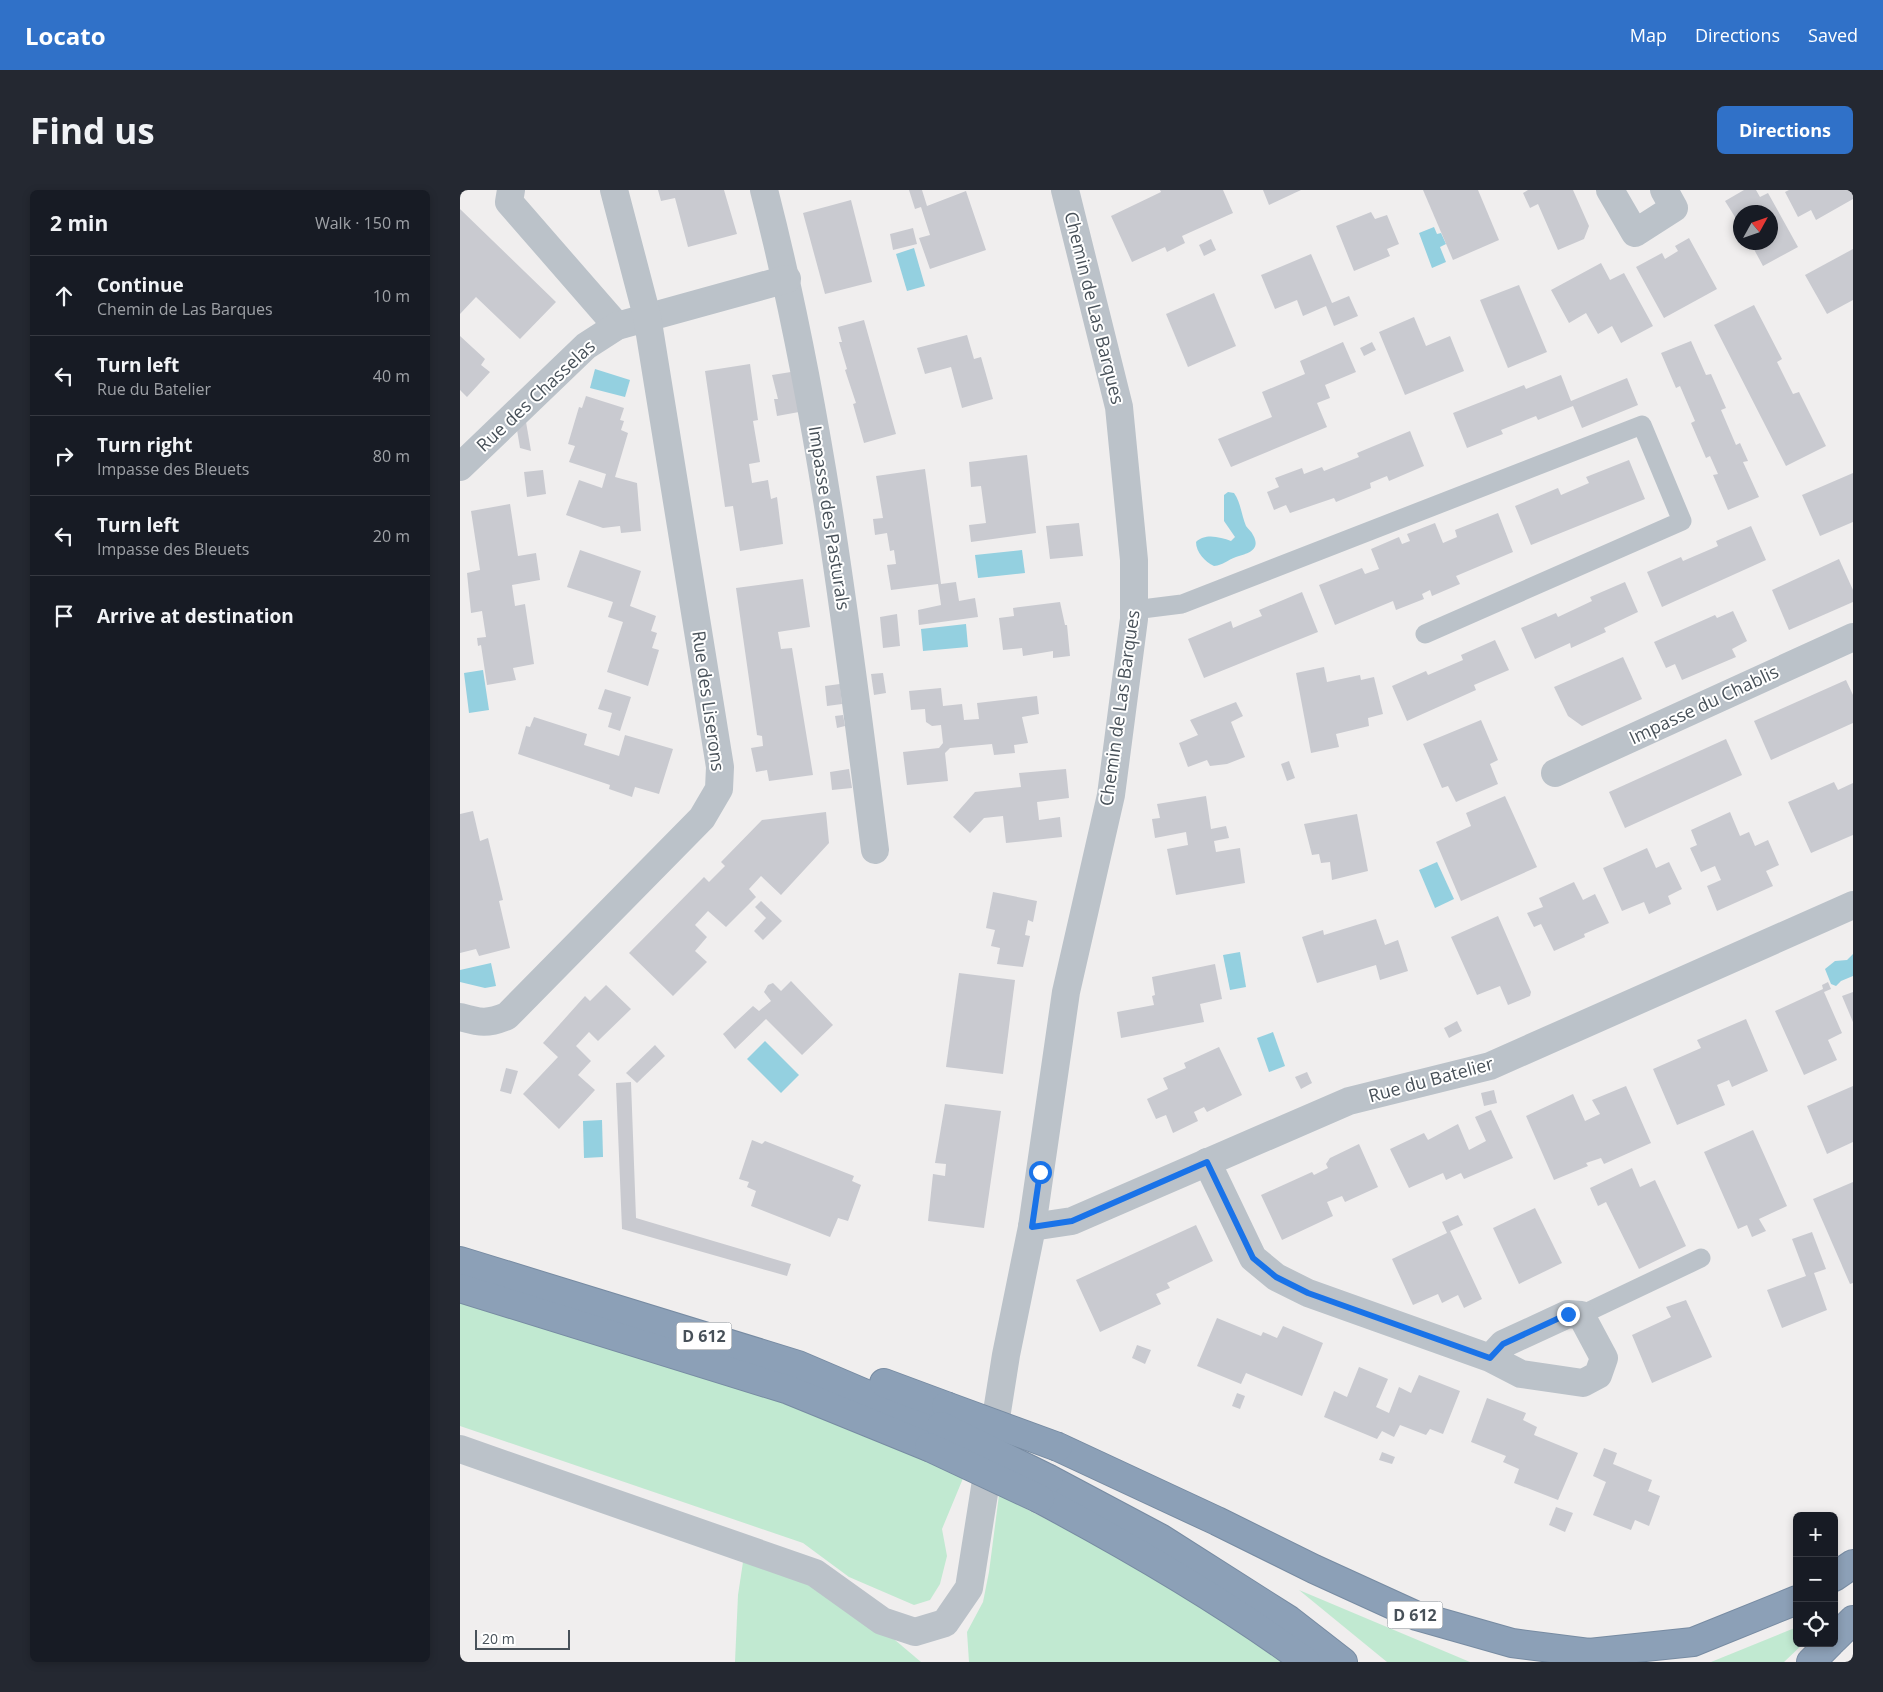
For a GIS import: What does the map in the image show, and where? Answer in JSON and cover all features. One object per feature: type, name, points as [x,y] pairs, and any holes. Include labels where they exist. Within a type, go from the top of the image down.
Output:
[{"type":"highway","name":"D 612","points":[[460,1261],[798,1365],[939,1426],[1045,1489],[1306,1662]]},
{"type":"highway","name":"D 612","points":[[460,1288],[788,1390],[939,1426],[1058,1447],[1217,1521],[1314,1570],[1417,1616],[1512,1644],[1589,1652],[1693,1642],[1793,1602]]},
{"type":"highway","name":"D 612","points":[[1045,1489],[1160,1538],[1289,1620],[1343,1662]]},
{"type":"highway","points":[[1838,1574],[1853,1564]]},
{"type":"highway","points":[[1838,1635],[1853,1620]]},
{"type":"highway","points":[[1811,1662],[1826,1647]]},
{"type":"street","points":[[511,190],[508,202],[617,326]]},
{"type":"street","name":"Rue des Liserons","points":[[460,1017],[477,1022],[492,1022],[507,1016],[702,818],[719,789],[720,767],[647,316],[614,190]]},
{"type":"street","name":"Impasse des Pasturals","points":[[764,190],[787,279],[836,551],[876,850]]},
{"type":"street","name":"Chemin de Las Barques","points":[[460,1449],[815,1573],[882,1621],[915,1632],[945,1623],[969,1588],[1006,1355],[1032,1227],[1066,992],[1110,795],[1134,610],[1134,560],[1119,407],[1066,190]]},
{"type":"street","points":[[1610,190],[1635,233],[1674,208],[1664,190]]},
{"type":"street","name":"Rue des Chasselas","points":[[460,467],[586,346],[617,326],[647,316],[787,279]]},
{"type":"street","name":"Impasse du Chablis","points":[[1555,773],[1853,637]]},
{"type":"street","name":"Rue du Batelier","points":[[1032,1227],[1072,1221],[1348,1101],[1490,1066],[1853,905]]},
{"type":"street","points":[[1207,1162],[1253,1258],[1276,1277],[1308,1293],[1490,1358],[1521,1374],[1583,1383],[1598,1375],[1604,1358],[1581,1314],[1568,1314],[1503,1344],[1490,1358]]},
{"type":"lane","points":[[1134,610],[1182,604],[1642,425],[1682,521],[1425,634]]},
{"type":"lane","points":[[1581,1314],[1701,1258]]},
{"type":"green space","points":[[460,1303],[750,1386],[964,1476],[942,1529],[947,1556],[940,1584],[930,1600],[914,1605],[849,1577],[803,1543],[460,1426]]},
{"type":"green space","points":[[999,1495],[1150,1572],[1286,1662],[969,1662],[967,1632],[983,1602]]},
{"type":"green space","points":[[743,1562],[818,1585],[895,1640],[921,1662],[735,1662],[738,1595]]},
{"type":"green space","points":[[1299,1590],[1470,1662],[1387,1662]]},
{"type":"green space","points":[[1793,1629],[1793,1647],[1800,1647],[1784,1662],[1711,1662]]},
{"type":"water","points":[[1434,227],[1437,234],[1441,233],[1446,244],[1440,247],[1446,262],[1432,268],[1419,233]]},
{"type":"water","points":[[914,248],[925,286],[907,291],[896,254]]},
{"type":"water","points":[[595,369],[630,380],[625,397],[590,388]]},
{"type":"water","points":[[1228,492],[1234,493],[1240,505],[1246,526],[1252,534],[1256,545],[1248,553],[1214,566],[1202,556],[1196,542],[1204,537],[1217,537],[1231,541],[1235,537],[1224,521],[1224,495]]},
{"type":"water","points":[[1022,550],[1025,573],[978,578],[975,555]]},
{"type":"water","points":[[966,624],[968,647],[923,651],[921,629]]},
{"type":"water","points":[[483,670],[489,710],[469,713],[464,673]]},
{"type":"water","points":[[1437,862],[1454,899],[1435,908],[1419,870]]},
{"type":"water","points":[[1240,952],[1246,987],[1230,990],[1223,955]]},
{"type":"water","points":[[1853,954],[1853,976],[1841,981],[1836,986],[1831,984],[1825,969],[1835,961],[1847,960]]},
{"type":"water","points":[[491,963],[496,986],[485,988],[460,982],[460,970]]},
{"type":"water","points":[[1273,1032],[1285,1066],[1269,1072],[1257,1038]]},
{"type":"water","points":[[765,1041],[799,1075],[781,1093],[747,1059]]},
{"type":"water","points":[[602,1120],[603,1157],[584,1158],[583,1121]]},
{"type":"building","points":[[658,190],[724,190],[737,234],[688,247],[675,198],[661,201]]},
{"type":"building","points":[[909,190],[922,190],[927,206],[966,191],[986,250],[930,269],[919,238],[930,235],[921,207],[915,209]]},
{"type":"building","points":[[1160,190],[1223,190],[1233,213],[1182,236],[1185,243],[1167,252],[1165,247],[1132,262],[1111,216],[1161,192]]},
{"type":"building","points":[[1263,190],[1301,190],[1269,205]]},
{"type":"building","points":[[1423,190],[1478,190],[1499,240],[1453,260]]},
{"type":"building","points":[[1528,190],[1573,190],[1589,226],[1584,239],[1558,250],[1538,204],[1530,208],[1523,193]]},
{"type":"building","points":[[1744,190],[1756,190],[1760,197],[1768,193],[1775,205],[1733,205],[1733,214],[1725,201]]},
{"type":"building","points":[[1789,190],[1853,190],[1853,199],[1816,220],[1811,210],[1798,217],[1785,192]]},
{"type":"building","points":[[851,200],[872,282],[825,294],[803,213]]},
{"type":"building","points":[[460,209],[556,302],[520,339],[476,297],[460,314]]},
{"type":"building","points":[[1778,211],[1798,247],[1763,266],[1754,250],[1778,250]]},
{"type":"building","points":[[1371,212],[1375,219],[1387,215],[1399,244],[1387,249],[1390,256],[1354,271],[1336,226]]},
{"type":"building","points":[[913,228],[917,244],[893,250],[890,234]]},
{"type":"building","points":[[1689,238],[1717,289],[1664,318],[1636,267],[1662,253],[1665,259],[1678,251],[1675,246]]},
{"type":"building","points":[[1211,239],[1216,250],[1204,256],[1199,245]]},
{"type":"building","points":[[1853,249],[1853,300],[1827,314],[1805,275]]},
{"type":"building","points":[[1311,254],[1332,303],[1349,296],[1358,316],[1334,326],[1326,306],[1303,316],[1297,300],[1275,309],[1261,275]]},
{"type":"building","points":[[1601,263],[1610,280],[1624,273],[1653,326],[1621,343],[1612,326],[1598,334],[1586,313],[1569,323],[1551,290]]},
{"type":"building","points":[[1519,285],[1547,352],[1508,368],[1480,300]]},
{"type":"building","points":[[1214,293],[1236,346],[1188,367],[1166,314]]},
{"type":"building","points":[[1754,305],[1782,359],[1777,362],[1793,394],[1799,392],[1826,446],[1786,466],[1714,325]]},
{"type":"building","points":[[1414,317],[1426,346],[1450,336],[1464,371],[1405,395],[1379,332]]},
{"type":"building","points":[[864,320],[896,434],[864,443],[853,404],[856,403],[845,370],[847,369],[839,342],[842,342],[838,327]]},
{"type":"building","points":[[967,335],[974,359],[981,357],[993,399],[962,408],[951,367],[925,374],[917,348]]},
{"type":"building","points":[[460,336],[485,359],[481,365],[490,372],[467,397],[460,390]]},
{"type":"building","points":[[1691,341],[1706,375],[1711,374],[1726,408],[1721,410],[1736,445],[1740,443],[1748,461],[1743,462],[1759,497],[1728,510],[1713,475],[1718,474],[1710,456],[1706,458],[1691,423],[1695,421],[1680,386],[1676,388],[1661,353]]},
{"type":"building","points":[[1343,342],[1356,372],[1325,385],[1330,398],[1317,403],[1327,427],[1231,467],[1218,439],[1272,417],[1262,392],[1305,374],[1300,361]]},
{"type":"building","points":[[1372,342],[1376,350],[1364,356],[1360,348]]},
{"type":"building","points":[[750,364],[758,420],[753,421],[760,462],[749,464],[752,483],[768,480],[771,499],[777,497],[783,544],[740,551],[733,506],[725,507],[705,371]]},
{"type":"building","points":[[791,372],[799,412],[777,416],[774,399],[778,399],[772,375]]},
{"type":"building","points":[[1561,375],[1571,401],[1627,378],[1638,405],[1582,428],[1573,406],[1538,420],[1536,416],[1501,430],[1503,434],[1467,448],[1453,413],[1524,385],[1526,389]]},
{"type":"building","points":[[586,396],[624,408],[620,420],[624,421],[621,430],[628,433],[615,477],[637,483],[641,531],[621,533],[620,526],[603,528],[566,515],[579,480],[602,488],[606,474],[569,462],[575,446],[568,444],[579,407],[582,408]]},
{"type":"building","points":[[526,422],[531,451],[520,448],[517,430]]},
{"type":"building","points":[[1410,431],[1424,466],[1389,481],[1387,476],[1370,483],[1371,488],[1336,502],[1334,498],[1290,513],[1286,505],[1274,510],[1267,492],[1279,487],[1275,478],[1302,468],[1304,474],[1322,467],[1324,471],[1359,457],[1357,453]]},
{"type":"building","points":[[1027,455],[1036,533],[971,542],[969,525],[986,523],[981,486],[971,487],[969,462]]},
{"type":"building","points":[[1629,460],[1645,499],[1531,545],[1515,506],[1558,488],[1561,495],[1589,483],[1586,477]]},
{"type":"building","points":[[925,469],[941,584],[956,582],[959,601],[975,598],[978,617],[919,625],[918,610],[941,605],[938,584],[891,590],[887,565],[896,564],[894,550],[890,551],[887,533],[875,535],[873,519],[883,518],[876,476]]},
{"type":"building","points":[[543,470],[546,494],[527,497],[524,472]]},
{"type":"building","points":[[1853,473],[1853,522],[1820,536],[1802,495]]},
{"type":"building","points":[[510,504],[518,556],[536,553],[540,580],[512,585],[515,606],[525,604],[534,664],[513,668],[516,680],[487,685],[481,645],[478,646],[477,638],[486,637],[482,611],[471,613],[467,573],[480,570],[471,511]]},
{"type":"building","points":[[1498,513],[1513,552],[1456,576],[1460,584],[1432,596],[1430,590],[1422,594],[1424,599],[1396,610],[1393,601],[1335,625],[1319,585],[1362,568],[1365,574],[1379,569],[1371,549],[1399,537],[1402,544],[1410,541],[1407,534],[1435,523],[1443,543],[1457,537],[1455,530]]},
{"type":"building","points":[[1079,523],[1083,556],[1050,559],[1046,526]]},
{"type":"building","points":[[1751,526],[1766,560],[1662,607],[1647,572],[1681,557],[1683,561],[1718,546],[1716,541]]},
{"type":"building","points":[[580,550],[641,571],[630,606],[656,616],[651,631],[657,633],[652,648],[659,650],[648,686],[607,672],[623,622],[608,617],[613,602],[567,587]]},
{"type":"building","points":[[1839,559],[1853,590],[1853,602],[1789,630],[1772,590]]},
{"type":"building","points":[[803,579],[810,627],[778,632],[781,649],[792,648],[813,775],[769,781],[767,770],[756,772],[751,748],[763,746],[762,736],[757,735],[736,588]]},
{"type":"building","points":[[1625,582],[1638,612],[1604,628],[1606,632],[1571,648],[1570,643],[1535,659],[1521,628],[1556,613],[1558,617],[1592,601],[1590,597]]},
{"type":"building","points":[[1302,592],[1318,632],[1204,678],[1188,639],[1231,621],[1233,628],[1262,616],[1259,610]]},
{"type":"building","points":[[1060,602],[1065,625],[1067,625],[1070,656],[1053,658],[1053,651],[1023,656],[1022,648],[1003,650],[999,618],[1014,616],[1013,608]]},
{"type":"building","points":[[1733,611],[1747,641],[1732,649],[1736,657],[1682,680],[1675,664],[1666,668],[1654,642],[1715,615],[1717,618]]},
{"type":"building","points":[[897,614],[900,646],[883,648],[880,617]]},
{"type":"building","points":[[1495,640],[1509,670],[1474,685],[1476,690],[1407,721],[1392,686],[1426,671],[1428,675],[1463,660],[1461,655]]},
{"type":"building","points":[[1623,657],[1642,699],[1582,726],[1568,716],[1554,687]]},
{"type":"building","points":[[1324,667],[1327,682],[1360,675],[1361,680],[1374,677],[1383,714],[1368,718],[1369,726],[1336,734],[1339,747],[1311,753],[1296,673]]},
{"type":"building","points":[[883,673],[886,693],[874,695],[871,674]]},
{"type":"building","points":[[1846,680],[1853,695],[1853,723],[1771,760],[1754,721]]},
{"type":"building","points":[[840,684],[842,704],[827,706],[825,686]]},
{"type":"building","points":[[941,688],[943,706],[962,704],[964,720],[979,719],[977,703],[1037,696],[1039,714],[1022,717],[1028,743],[1014,745],[1015,753],[994,755],[992,744],[950,748],[945,753],[948,781],[907,785],[903,752],[939,748],[943,743],[941,725],[932,726],[926,722],[925,709],[911,710],[909,691]]},
{"type":"building","points":[[605,689],[631,697],[620,731],[608,727],[612,713],[598,709]]},
{"type":"building","points":[[1236,702],[1243,716],[1231,722],[1245,757],[1227,764],[1210,766],[1207,760],[1188,767],[1179,743],[1198,735],[1190,720]]},
{"type":"building","points":[[843,715],[845,726],[837,728],[835,716]]},
{"type":"building","points":[[534,717],[587,734],[584,745],[619,756],[625,735],[673,749],[659,794],[635,787],[632,797],[609,789],[610,785],[518,754],[526,726],[530,727]]},
{"type":"building","points":[[1481,720],[1498,760],[1490,764],[1498,784],[1456,802],[1448,786],[1442,788],[1423,744]]},
{"type":"building","points":[[1726,739],[1742,775],[1625,828],[1609,792]]},
{"type":"building","points":[[1289,761],[1295,778],[1287,781],[1281,764]]},
{"type":"building","points":[[849,769],[852,788],[832,790],[830,772]]},
{"type":"building","points":[[1066,769],[1069,798],[1037,802],[1039,820],[1060,817],[1062,837],[1006,843],[1003,816],[984,818],[970,833],[953,817],[975,792],[1021,787],[1019,773]]},
{"type":"building","points":[[1834,782],[1838,790],[1853,783],[1853,835],[1811,853],[1788,802]]},
{"type":"building","points":[[1206,796],[1211,829],[1226,826],[1229,838],[1214,841],[1216,852],[1240,848],[1245,883],[1176,895],[1167,849],[1188,845],[1186,832],[1155,838],[1152,819],[1160,818],[1157,804]]},
{"type":"building","points":[[1505,796],[1537,867],[1461,901],[1436,842],[1471,826],[1466,813]]},
{"type":"building","points":[[473,811],[480,841],[488,838],[503,900],[499,901],[510,948],[479,956],[476,949],[460,953],[460,814]]},
{"type":"building","points":[[826,812],[829,843],[781,895],[761,876],[749,889],[756,897],[726,927],[708,911],[695,925],[707,937],[695,951],[707,962],[673,996],[629,953],[704,877],[709,882],[725,866],[721,862],[762,820]]},
{"type":"building","points":[[1730,812],[1740,836],[1749,832],[1755,846],[1768,840],[1779,865],[1766,871],[1773,886],[1717,911],[1707,886],[1721,880],[1715,866],[1701,872],[1690,848],[1697,845],[1691,830]]},
{"type":"building","points":[[1357,814],[1368,871],[1332,880],[1330,862],[1321,863],[1319,854],[1312,855],[1304,824]]},
{"type":"building","points":[[1647,848],[1656,868],[1669,862],[1682,889],[1668,896],[1671,904],[1649,914],[1644,902],[1622,911],[1603,868]]},
{"type":"building","points":[[1574,882],[1583,900],[1595,894],[1609,923],[1584,934],[1585,937],[1554,951],[1541,924],[1534,927],[1527,913],[1543,907],[1539,898]]},
{"type":"building","points":[[993,892],[1037,901],[1033,922],[1028,920],[1025,935],[1030,936],[1023,967],[997,964],[1000,948],[991,946],[995,930],[986,928]]},
{"type":"building","points":[[761,901],[782,921],[763,940],[754,931],[766,918],[755,907]]},
{"type":"building","points":[[1498,916],[1531,992],[1530,996],[1508,1005],[1500,986],[1477,995],[1451,937]]},
{"type":"building","points":[[1376,919],[1385,945],[1398,940],[1408,971],[1380,980],[1376,965],[1317,983],[1302,937],[1323,930],[1324,935]]},
{"type":"building","points":[[1215,964],[1222,999],[1200,1004],[1204,1022],[1121,1038],[1117,1012],[1154,1005],[1152,996],[1155,995],[1152,977]]},
{"type":"building","points":[[959,973],[1015,980],[1003,1074],[946,1067]]},
{"type":"building","points":[[791,981],[833,1025],[802,1055],[766,1019],[735,1049],[723,1034],[753,1006],[759,1011],[771,1001],[764,992],[768,985],[773,983],[781,991]]},
{"type":"building","points":[[1828,982],[1831,989],[1824,992],[1842,1033],[1828,1040],[1837,1060],[1804,1075],[1775,1011],[1823,989],[1822,985]]},
{"type":"building","points":[[606,985],[631,1009],[598,1041],[589,1032],[576,1046],[591,1061],[578,1075],[595,1090],[559,1129],[523,1094],[558,1057],[543,1043],[585,996],[590,1001]]},
{"type":"building","points":[[1853,992],[1853,1022],[1842,996]]},
{"type":"building","points":[[1746,1019],[1768,1071],[1732,1087],[1729,1080],[1717,1085],[1725,1105],[1677,1125],[1653,1069],[1701,1048],[1697,1040]]},
{"type":"building","points":[[1457,1021],[1462,1031],[1449,1038],[1444,1028]]},
{"type":"building","points":[[655,1045],[665,1056],[637,1083],[626,1073]]},
{"type":"building","points":[[1219,1047],[1242,1095],[1207,1112],[1204,1107],[1194,1112],[1198,1121],[1173,1133],[1166,1115],[1156,1119],[1147,1099],[1168,1089],[1163,1078],[1186,1068],[1184,1063]]},
{"type":"building","points":[[506,1068],[518,1071],[511,1094],[500,1091]]},
{"type":"building","points":[[1307,1072],[1312,1083],[1301,1089],[1295,1077]]},
{"type":"building","points":[[631,1082],[636,1218],[791,1264],[787,1276],[622,1229],[616,1083]]},
{"type":"building","points":[[1626,1086],[1651,1143],[1604,1164],[1601,1158],[1586,1163],[1588,1166],[1554,1180],[1526,1116],[1573,1094],[1585,1121],[1600,1114],[1592,1100]]},
{"type":"building","points":[[1853,1086],[1853,1142],[1827,1154],[1807,1106]]},
{"type":"building","points":[[1494,1090],[1497,1103],[1484,1106],[1481,1093]]},
{"type":"building","points":[[945,1104],[1001,1111],[984,1228],[928,1221],[933,1174],[945,1176],[946,1164],[935,1163]]},
{"type":"building","points":[[1491,1110],[1513,1158],[1464,1179],[1461,1173],[1446,1180],[1443,1173],[1409,1188],[1390,1149],[1424,1133],[1428,1140],[1458,1124],[1469,1150],[1486,1141],[1475,1117]]},
{"type":"building","points":[[1753,1130],[1787,1206],[1759,1219],[1766,1231],[1752,1237],[1747,1225],[1738,1229],[1704,1152]]},
{"type":"building","points":[[752,1140],[762,1144],[765,1141],[854,1176],[852,1181],[861,1185],[848,1221],[838,1218],[830,1237],[751,1206],[756,1191],[747,1187],[749,1182],[739,1179]]},
{"type":"building","points":[[1359,1144],[1378,1187],[1345,1202],[1342,1196],[1327,1202],[1333,1216],[1282,1240],[1261,1195],[1312,1172],[1314,1175],[1328,1168],[1326,1164],[1330,1158]]},
{"type":"building","points":[[1632,1168],[1640,1187],[1655,1180],[1686,1246],[1639,1269],[1606,1202],[1598,1206],[1590,1188]]},
{"type":"building","points":[[1853,1182],[1853,1283],[1850,1284],[1813,1199]]},
{"type":"building","points":[[1535,1208],[1562,1263],[1519,1284],[1493,1228]]},
{"type":"building","points":[[1458,1215],[1463,1225],[1450,1231],[1482,1299],[1464,1308],[1458,1295],[1442,1303],[1438,1294],[1413,1305],[1392,1259],[1447,1233],[1442,1222]]},
{"type":"building","points":[[1196,1225],[1213,1261],[1167,1283],[1170,1288],[1156,1294],[1161,1304],[1100,1332],[1076,1280]]},
{"type":"building","points":[[1812,1232],[1826,1269],[1814,1273],[1827,1310],[1782,1328],[1767,1290],[1806,1276],[1792,1239]]},
{"type":"building","points":[[1686,1300],[1712,1357],[1652,1383],[1632,1335],[1671,1317],[1666,1307]]},
{"type":"building","points":[[1217,1318],[1261,1336],[1263,1332],[1277,1338],[1283,1326],[1323,1343],[1302,1396],[1246,1373],[1241,1384],[1197,1366]]},
{"type":"building","points":[[1137,1345],[1151,1350],[1145,1364],[1132,1358]]},
{"type":"building","points":[[1359,1367],[1388,1379],[1376,1407],[1389,1413],[1399,1387],[1411,1393],[1419,1375],[1460,1391],[1443,1434],[1430,1429],[1426,1435],[1400,1425],[1394,1437],[1382,1431],[1377,1439],[1324,1417],[1334,1391],[1347,1397]]},
{"type":"building","points":[[1237,1393],[1245,1396],[1240,1409],[1232,1406]]},
{"type":"building","points":[[1487,1398],[1526,1413],[1523,1420],[1537,1427],[1534,1435],[1578,1453],[1558,1500],[1514,1483],[1519,1469],[1503,1462],[1506,1456],[1471,1442]]},
{"type":"building","points":[[1604,1448],[1617,1453],[1613,1464],[1652,1480],[1648,1491],[1660,1496],[1649,1526],[1635,1520],[1631,1530],[1593,1515],[1606,1482],[1593,1476]]},
{"type":"building","points":[[1382,1452],[1395,1457],[1392,1464],[1379,1460]]},
{"type":"building","points":[[1556,1507],[1573,1513],[1565,1532],[1549,1525]]},
{"type":"route","points":[[1040,1172],[1032,1227],[1072,1221],[1207,1162],[1253,1258],[1276,1277],[1308,1293],[1490,1358],[1503,1344],[1568,1314]]}]
